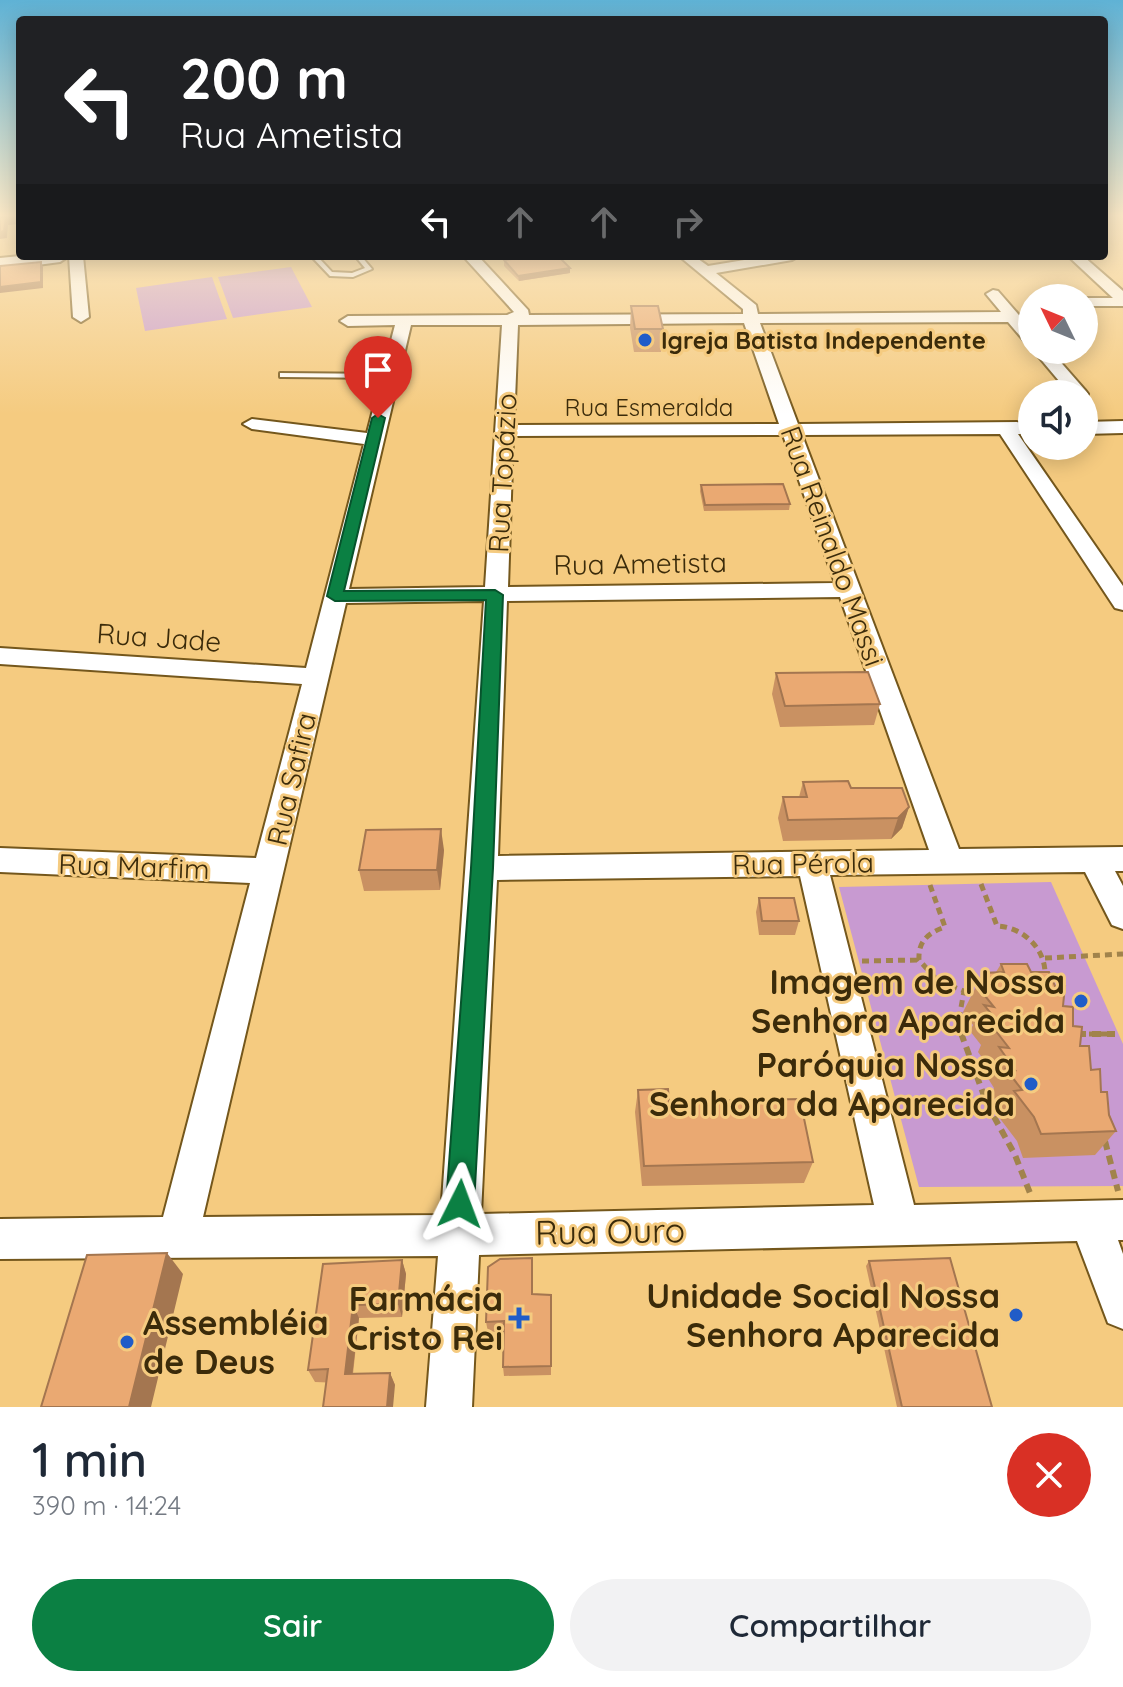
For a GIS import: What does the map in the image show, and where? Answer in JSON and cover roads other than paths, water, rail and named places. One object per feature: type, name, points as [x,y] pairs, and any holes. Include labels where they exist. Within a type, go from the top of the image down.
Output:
[{"type":"street","points":[[78,283],[81,317]]},
{"type":"street","points":[[492,283],[521,318]]},
{"type":"street","name":"Rua Reinaldo Massi","points":[[720,283],[751,308],[750,318],[947,861]]},
{"type":"street","points":[[1103,283],[1123,301]]},
{"type":"street","points":[[993,294],[1018,325]]},
{"type":"street","points":[[1098,302],[1123,301]]},
{"type":"street","points":[[348,321],[1011,317]]},
{"type":"street","name":"Rua Topázio","points":[[449,1407],[482,868],[495,595],[506,431],[521,318]]},
{"type":"street","name":"Rua Safira","points":[[178,1237],[404,321]]},
{"type":"street","points":[[1053,364],[1067,380]]},
{"type":"street","points":[[1098,412],[1116,428]]},
{"type":"street","points":[[252,424],[373,439]]},
{"type":"street","points":[[1005,428],[1112,572],[1123,603]]},
{"type":"street","name":"Rua Esmeralda","points":[[506,431],[1018,428]]},
{"type":"street","name":"Rua Ametista","points":[[335,596],[849,590]]},
{"type":"street","name":"Rua Jade","points":[[0,656],[315,677]]},
{"type":"street","points":[[1108,859],[1123,916]]},
{"type":"street","name":"Rua Pérola","points":[[482,868],[1108,859]]},
{"type":"street","name":"Rua Marfim","points":[[0,860],[269,871]]},
{"type":"street","points":[[812,863],[898,1223]]},
{"type":"street","points":[[1112,1215],[1123,1308]]},
{"type":"street","name":"Rua Ouro","points":[[0,1239],[458,1235],[1040,1222],[1112,1215]]},
{"type":"lane","points":[[283,375],[390,376]]},
{"type":"place","name":"Igreja Batista Independente","points":[[645,340]]},
{"type":"place","name":"Imagem de Nossa Senhora Aparecida","points":[[1081,1001]]},
{"type":"place","name":"Paróquia Nossa Senhora da Aparecida","points":[[1031,1084]]},
{"type":"place","name":"Unidade Social Nossa Senhora Aparecida","points":[[1016,1315]]},
{"type":"place","name":"Farmácia Cristo Rei","points":[[519,1318]]},
{"type":"place","name":"Assembléia de Deus","points":[[127,1342]]}]
